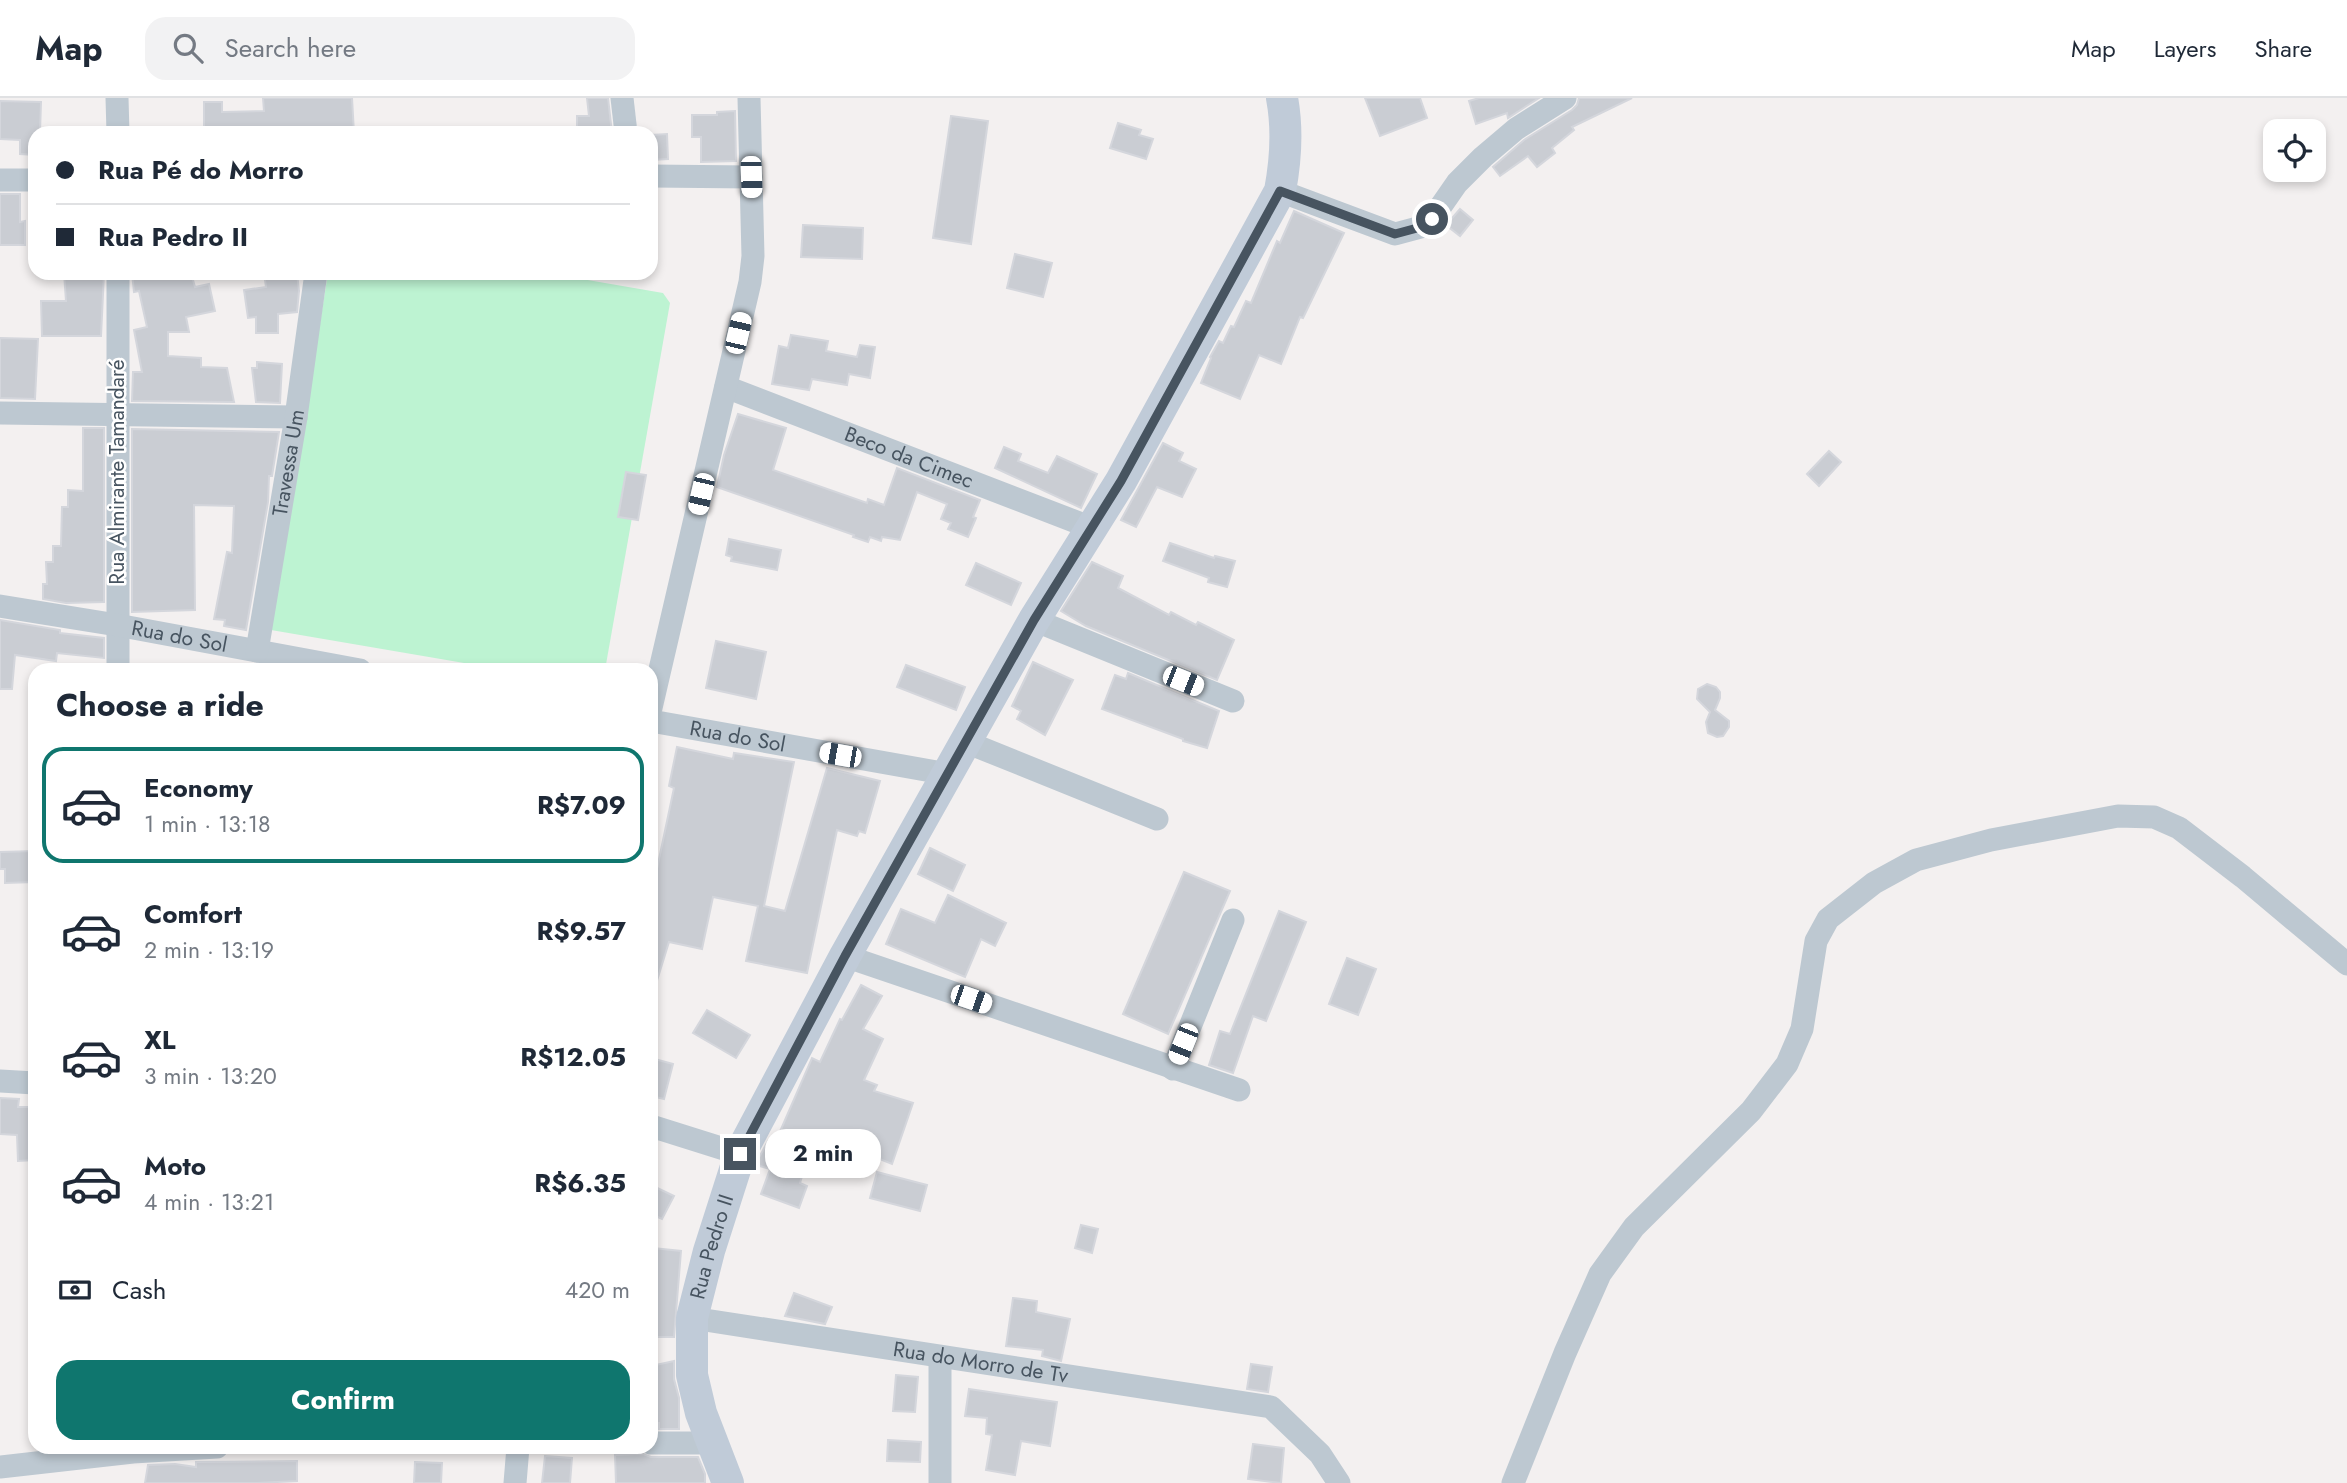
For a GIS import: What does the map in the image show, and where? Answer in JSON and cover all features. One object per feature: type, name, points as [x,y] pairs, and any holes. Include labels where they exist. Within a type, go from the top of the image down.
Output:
[{"type":"street","points":[[117,98],[117,126]]},
{"type":"street","points":[[622,98],[625,126]]},
{"type":"street","points":[[658,678],[750,282],[753,256],[749,98]]},
{"type":"street","name":"Rua Pedro II","points":[[728,1483],[701,1413],[692,1375],[692,1318],[709,1251],[740,1154],[845,956],[1034,620],[1121,481],[1280,191],[1286,153],[1286,121],[1282,98]]},
{"type":"street","points":[[1280,191],[1395,234],[1421,227],[1432,219],[1457,183],[1483,157],[1516,130],[1565,98]]},
{"type":"street","points":[[658,176],[751,177]]},
{"type":"street","points":[[0,180],[28,180]]},
{"type":"street","name":"Rua Almirante Tamandaré","points":[[118,280],[118,663]]},
{"type":"street","name":"Travessa Um","points":[[257,651],[296,417],[315,280]]},
{"type":"street","name":"Beco da Cimec","points":[[726,387],[1092,528]]},
{"type":"street","points":[[0,413],[296,417]]},
{"type":"street","name":"Rua do Sol","points":[[0,606],[257,651],[284,663]]},
{"type":"street","points":[[1034,620],[1233,701]]},
{"type":"street","name":"Rua do Sol","points":[[658,723],[948,774]]},
{"type":"street","points":[[967,741],[1157,819]]},
{"type":"street","points":[[1513,1483],[1600,1274],[1634,1227],[1751,1111],[1787,1064],[1802,1029],[1816,942],[1828,919],[1874,883],[1916,860],[1991,840],[2118,816],[2154,817],[2179,828],[2243,877],[2347,964]]},
{"type":"street","points":[[1173,1069],[1234,920]]},
{"type":"street","points":[[845,956],[1239,1090]]},
{"type":"street","points":[[0,1081],[28,1083]]},
{"type":"street","points":[[658,1128],[740,1154]]},
{"type":"street","name":"Rua do Morro de Tv","points":[[692,1318],[1270,1407],[1320,1454],[1339,1483]]},
{"type":"street","points":[[940,1357],[940,1483]]},
{"type":"street","points":[[658,1443],[713,1443]]},
{"type":"street","points":[[0,1467],[108,1454]]},
{"type":"street","points":[[515,1483],[517,1454]]},
{"type":"green space","points":[[327,280],[588,280],[663,293],[670,303],[606,663],[464,663],[271,630]]},
{"type":"building","points":[[263,98],[352,98],[354,126],[204,126],[204,102],[222,102],[222,112],[264,111]]},
{"type":"building","points":[[587,98],[608,98],[611,126],[577,126],[577,116],[589,116]]},
{"type":"building","points":[[1365,98],[1420,98],[1427,118],[1380,136]]},
{"type":"building","points":[[1479,98],[1539,98],[1508,118],[1507,113],[1476,124],[1469,101]]},
{"type":"building","points":[[1579,98],[1632,98],[1572,127],[1574,130],[1552,148],[1555,153],[1537,167],[1528,156],[1500,176],[1493,167],[1524,140],[1572,110]]},
{"type":"building","points":[[0,101],[41,102],[40,126],[28,126],[28,155],[20,154],[20,140],[0,139]]},
{"type":"building","points":[[735,111],[736,161],[701,162],[701,137],[692,137],[692,115],[717,115],[717,112]]},
{"type":"building","points":[[951,116],[988,121],[971,244],[933,238]]},
{"type":"building","points":[[1118,123],[1141,130],[1139,135],[1153,139],[1146,159],[1110,148]]},
{"type":"building","points":[[667,134],[668,159],[658,160],[658,135]]},
{"type":"building","points":[[0,194],[20,194],[20,222],[25,221],[25,245],[0,245]]},
{"type":"building","points":[[1460,209],[1473,220],[1460,236],[1446,225]]},
{"type":"building","points":[[1294,211],[1344,233],[1303,318],[1300,317],[1281,364],[1259,355],[1240,399],[1201,383],[1219,341],[1223,343],[1231,326],[1234,327],[1246,301],[1251,303],[1277,241],[1280,243]]},
{"type":"building","points":[[803,225],[863,228],[862,259],[801,257]]},
{"type":"building","points":[[1015,254],[1052,263],[1043,297],[1007,288]]},
{"type":"building","points":[[64,280],[104,280],[101,336],[42,336],[41,301],[66,301]]},
{"type":"building","points":[[133,280],[193,280],[195,287],[209,284],[215,311],[186,317],[189,332],[168,332],[168,356],[201,358],[201,367],[227,368],[234,402],[132,401],[133,372],[142,372],[134,330],[147,327],[139,291],[134,292]]},
{"type":"building","points":[[265,280],[298,280],[297,312],[278,314],[278,333],[256,333],[256,317],[248,318],[244,290],[266,287]]},
{"type":"building","points":[[791,335],[828,341],[826,351],[857,357],[860,345],[875,347],[870,378],[849,374],[847,385],[812,379],[809,390],[772,384],[779,346],[788,348]]},
{"type":"building","points":[[0,338],[38,339],[35,399],[0,398]]},
{"type":"building","points":[[257,362],[282,364],[280,403],[256,402],[252,368],[257,368]]},
{"type":"building","points":[[738,414],[786,428],[773,470],[867,503],[868,499],[884,505],[897,468],[980,500],[968,537],[948,529],[951,523],[941,519],[947,504],[917,492],[900,540],[882,537],[881,541],[870,537],[868,542],[717,487],[724,455]]},
{"type":"building","points":[[83,428],[104,428],[104,602],[66,603],[43,599],[43,584],[47,584],[46,562],[53,562],[53,546],[61,546],[62,507],[68,507],[68,490],[83,491]]},
{"type":"building","points":[[132,429],[279,432],[272,476],[269,476],[268,502],[246,630],[224,626],[225,620],[214,619],[227,552],[232,553],[234,506],[194,505],[195,610],[132,612]]},
{"type":"building","points":[[1163,443],[1183,453],[1179,461],[1196,469],[1182,497],[1157,487],[1136,527],[1121,520]]},
{"type":"building","points":[[1004,447],[1021,454],[1018,461],[1048,473],[1057,456],[1097,474],[1081,508],[995,468]]},
{"type":"building","points":[[1829,451],[1841,462],[1819,486],[1807,474]]},
{"type":"building","points":[[626,472],[646,475],[638,520],[618,517]]},
{"type":"building","points":[[729,539],[781,550],[777,570],[731,561],[732,557],[726,555]]},
{"type":"building","points":[[1170,543],[1214,558],[1215,556],[1235,561],[1227,587],[1208,582],[1209,578],[1163,561]]},
{"type":"building","points":[[1092,562],[1123,576],[1118,588],[1169,615],[1171,612],[1196,625],[1198,622],[1234,640],[1217,680],[1086,626],[1061,611]]},
{"type":"building","points":[[976,563],[1021,583],[1011,605],[966,585]]},
{"type":"building","points":[[0,620],[60,630],[60,633],[104,638],[104,658],[57,653],[56,661],[15,655],[12,689],[0,689]]},
{"type":"building","points":[[716,641],[766,652],[756,699],[706,688]]},
{"type":"building","points":[[1033,662],[1073,680],[1045,735],[1017,719],[1021,711],[1012,706]]},
{"type":"building","points":[[906,665],[965,687],[956,710],[897,687]]},
{"type":"building","points":[[1128,673],[1219,711],[1207,748],[1102,709],[1115,675],[1126,679]]},
{"type":"building","points":[[1707,684],[1716,687],[1720,692],[1715,710],[1729,721],[1729,727],[1723,736],[1717,737],[1708,733],[1706,722],[1710,712],[1697,699],[1698,689]]},
{"type":"building","points":[[677,747],[733,759],[734,753],[794,762],[764,906],[785,911],[827,768],[880,781],[865,833],[859,831],[857,836],[837,830],[807,973],[746,961],[758,906],[713,897],[702,949],[669,942],[658,977],[658,864],[674,788],[669,786]]},
{"type":"building","points":[[930,848],[965,865],[953,891],[918,874]]},
{"type":"building","points":[[28,851],[28,882],[5,883],[5,869],[0,869],[0,852]]},
{"type":"building","points":[[1184,872],[1230,891],[1168,1034],[1123,1014]]},
{"type":"building","points":[[948,895],[1006,923],[995,946],[981,939],[965,977],[886,944],[901,909],[935,923]]},
{"type":"building","points":[[1279,911],[1306,922],[1266,1021],[1253,1016],[1233,1073],[1209,1065],[1220,1031],[1230,1034]]},
{"type":"building","points":[[1347,958],[1376,969],[1358,1015],[1329,1004]]},
{"type":"building","points":[[861,985],[882,996],[863,1029],[883,1039],[864,1080],[877,1085],[874,1091],[913,1103],[892,1164],[815,1133],[800,1183],[807,1186],[799,1208],[761,1194],[770,1169],[756,1165],[757,1161],[768,1141],[775,1143],[812,1058],[820,1062],[840,1019],[842,1020]]},
{"type":"building","points":[[707,1010],[750,1035],[736,1058],[693,1033]]},
{"type":"building","points":[[658,1060],[673,1064],[664,1099],[658,1098]]},
{"type":"building","points":[[0,1098],[19,1099],[18,1107],[28,1107],[28,1160],[18,1161],[17,1135],[0,1134]]},
{"type":"building","points":[[877,1172],[927,1185],[920,1211],[870,1198]]},
{"type":"building","points":[[658,1188],[674,1196],[662,1219],[658,1217]]},
{"type":"building","points":[[1081,1225],[1098,1229],[1092,1253],[1075,1248]]},
{"type":"building","points":[[658,1249],[681,1251],[674,1337],[658,1337]]},
{"type":"building","points":[[794,1293],[832,1307],[825,1324],[785,1316]]},
{"type":"building","points":[[1013,1298],[1037,1301],[1036,1312],[1070,1319],[1061,1361],[1042,1356],[1043,1350],[1006,1346]]},
{"type":"building","points":[[674,1361],[674,1379],[679,1398],[679,1429],[659,1429],[658,1364]]},
{"type":"building","points":[[1251,1364],[1272,1367],[1268,1392],[1247,1389]]},
{"type":"building","points":[[896,1375],[918,1377],[915,1412],[893,1411]]},
{"type":"building","points":[[969,1389],[1057,1402],[1050,1446],[1021,1441],[1015,1475],[986,1470],[992,1435],[986,1434],[987,1418],[965,1416]]},
{"type":"building","points":[[888,1440],[921,1442],[920,1462],[887,1461]]},
{"type":"building","points":[[1253,1444],[1284,1448],[1281,1483],[1248,1479]]},
{"type":"building","points":[[643,1454],[651,1457],[698,1457],[705,1474],[705,1483],[616,1483],[615,1455]]},
{"type":"building","points":[[545,1456],[572,1458],[570,1483],[542,1483]]},
{"type":"building","points":[[297,1461],[297,1481],[145,1483],[148,1465],[175,1464],[196,1467],[196,1462]]},
{"type":"building","points":[[415,1462],[442,1463],[441,1483],[414,1483]]},
{"type":"route","points":[[740,1154],[845,956],[1034,620],[1121,481],[1280,191],[1395,234],[1421,227],[1432,219]]}]
